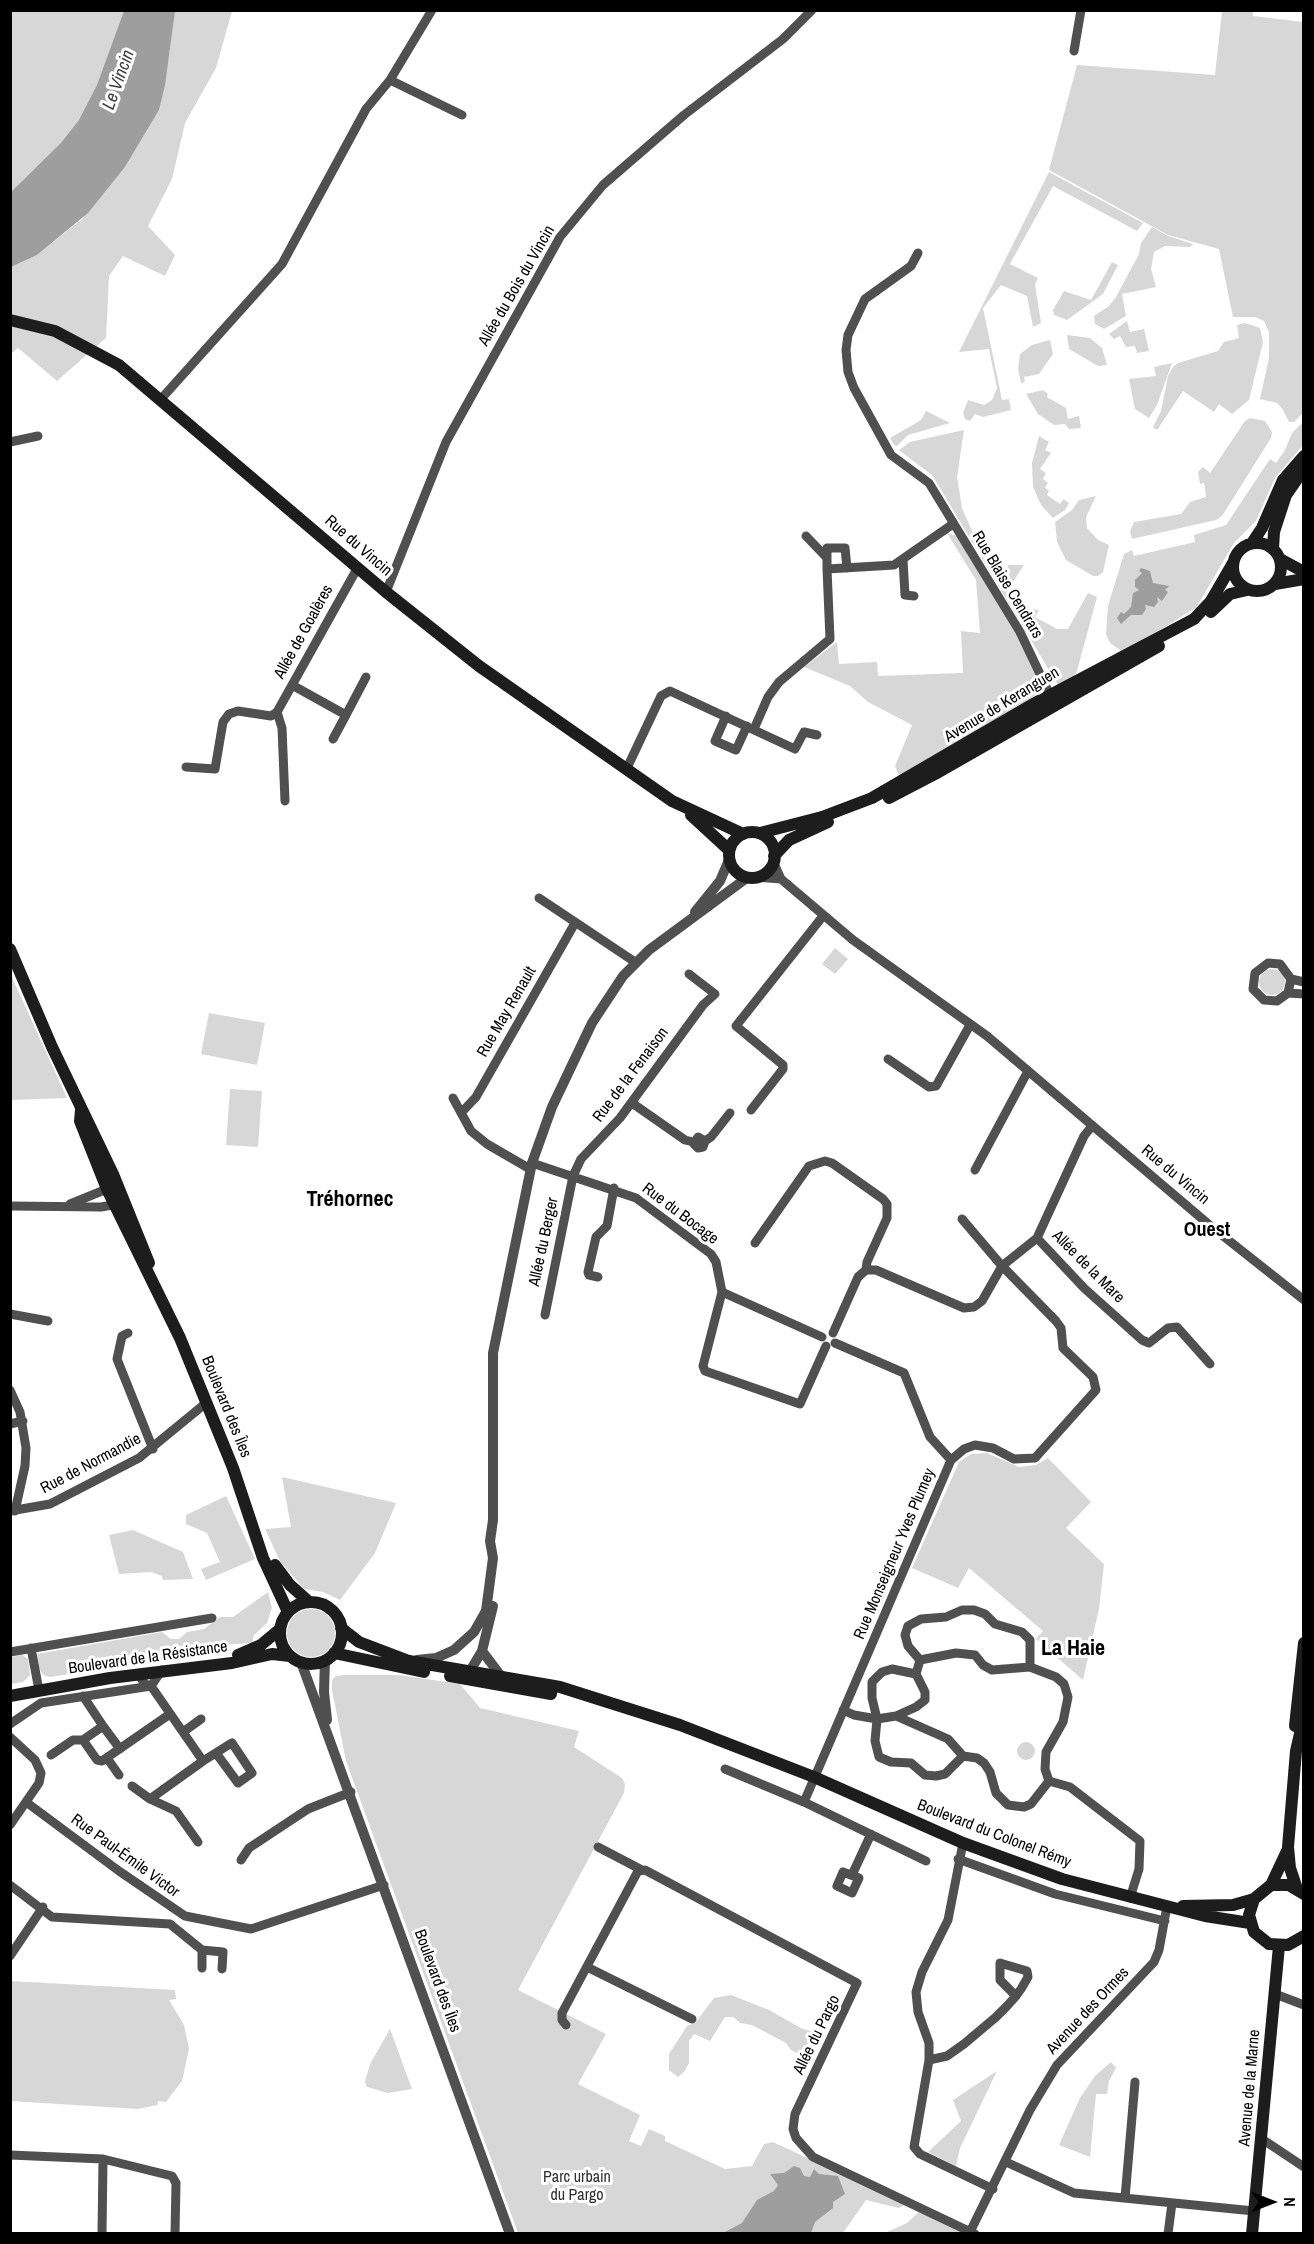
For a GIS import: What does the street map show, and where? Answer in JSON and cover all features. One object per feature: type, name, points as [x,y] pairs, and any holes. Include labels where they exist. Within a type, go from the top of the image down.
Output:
[{"type":"main road","name":"Rue du Vincin","points":[[10,320],[55,331],[95,350],[119,365],[386,592],[479,666],[682,806],[743,834]]},
{"type":"main road","points":[[1304,456],[1284,480],[1262,528],[1252,543],[1239,550],[1233,563],[1234,576],[1246,590],[1264,591],[1275,584],[1304,579]]},
{"type":"main road","points":[[1275,584],[1281,572],[1276,554],[1274,532],[1286,495],[1304,470]]},
{"type":"main road","points":[[1252,543],[1263,543],[1304,572]]},
{"type":"main road","name":"Avenue de Keranguen","points":[[760,833],[822,817],[872,798],[1050,695],[1194,619],[1210,601],[1233,563]]},
{"type":"main road","name":"Avenue de Keranguen","points":[[774,858],[789,840],[823,823],[876,804],[935,774],[1197,624],[1230,594],[1246,590]]},
{"type":"main road","name":"Rue du Vincin","points":[[682,806],[729,855]]},
{"type":"main road","points":[[760,833],[771,842],[774,858],[768,871],[752,877],[736,872],[729,855],[737,837],[743,834],[760,833]]},
{"type":"main road","name":"Boulevard des Îles","points":[[10,949],[81,1110],[92,1128],[119,1199],[206,1403],[257,1534],[263,1558],[288,1612]]},
{"type":"main road","name":"Boulevard des Îles","points":[[81,1110],[80,1121],[107,1190],[119,1199]]},
{"type":"main road","name":"Boulevard des Îles","points":[[257,1534],[283,1577],[309,1602]]},
{"type":"main road","points":[[309,1602],[328,1607],[337,1616],[341,1628],[339,1646],[330,1657],[309,1664],[290,1656],[284,1648],[280,1629],[288,1612],[309,1602]]},
{"type":"main road","name":"Boulevard du Colonel Rémy","points":[[341,1628],[359,1642],[396,1657],[421,1664],[560,1687],[599,1702],[680,1725],[814,1777],[963,1843],[1052,1876],[1130,1898],[1250,1923]]},
{"type":"main road","name":"Boulevard de la Résistance","points":[[10,1689],[123,1668],[244,1654],[261,1646],[280,1629]]},
{"type":"main road","points":[[1300,1891],[1290,1868],[1288,1847],[1296,1751],[1295,1727],[1304,1643]]},
{"type":"main road","name":"Boulevard de la Résistance","points":[[10,1696],[162,1670],[232,1663],[272,1654],[290,1656]]},
{"type":"main road","name":"Boulevard du Colonel Rémy","points":[[330,1657],[354,1656],[406,1670],[599,1702]]},
{"type":"main road","name":"Boulevard du Colonel Rémy","points":[[448,1676],[470,1671]]},
{"type":"main road","points":[[1296,1751],[1304,1716]]},
{"type":"main road","points":[[1288,1847],[1271,1885],[1254,1899],[1250,1907],[1250,1923],[1261,1939],[1279,1946],[1288,1945],[1304,1936]]},
{"type":"main road","points":[[1271,1885],[1280,1884],[1300,1891]]},
{"type":"main road","name":"Boulevard du Colonel Rémy","points":[[1167,1906],[1233,1905],[1254,1899]]},
{"type":"main road","name":"Avenue de la Marne","points":[[1252,2234],[1279,1946]]},
{"type":"street","points":[[161,399],[282,264],[366,110],[390,80],[432,10]]},
{"type":"street","name":"Allée du Bois du Vincin","points":[[386,592],[446,441],[560,237],[603,185],[684,116],[783,39],[812,10]]},
{"type":"street","points":[[1074,51],[1081,10]]},
{"type":"street","points":[[390,80],[462,115]]},
{"type":"street","name":"Rue Blaise Cendrars","points":[[918,253],[911,266],[865,299],[848,335],[846,350],[848,372],[854,388],[891,455],[929,483],[1020,632],[1050,695]]},
{"type":"street","points":[[10,442],[38,436]]},
{"type":"street","name":"Rue Blaise Cendrars","points":[[828,569],[894,565],[953,524]]},
{"type":"street","points":[[806,536],[827,558]]},
{"type":"street","points":[[726,716],[715,741],[736,750],[779,681],[830,639],[827,549],[845,548],[847,568]]},
{"type":"street","points":[[903,560],[905,595],[914,596]]},
{"type":"street","name":"Allée de Goalères","points":[[277,712],[358,567]]},
{"type":"street","points":[[333,739],[366,677]]},
{"type":"street","points":[[292,685],[346,715]]},
{"type":"street","points":[[627,768],[665,692],[676,693],[795,749],[804,732],[817,735]]},
{"type":"street","points":[[186,767],[215,769],[223,722],[229,714],[238,711],[271,716],[277,712],[282,728],[285,801]]},
{"type":"street","points":[[396,1657],[422,1660],[436,1658],[465,1642],[474,1632],[486,1611],[493,1553],[498,1541],[493,1520],[493,1353],[531,1166],[552,1107],[592,1023],[610,992],[635,962],[706,901],[720,881],[729,855]]},
{"type":"street","name":"Rue du Vincin","points":[[774,858],[781,879],[865,951],[970,1025],[1028,1071],[1304,1300]]},
{"type":"street","points":[[683,923],[710,907],[729,889],[752,877],[781,879]]},
{"type":"street","points":[[539,898],[635,962]]},
{"type":"street","points":[[751,1110],[783,1070],[783,1065],[736,1025],[824,916]]},
{"type":"street","name":"Rue May Renault","points":[[460,1113],[476,1097],[575,923]]},
{"type":"street","points":[[1288,993],[1291,979],[1285,968],[1274,963],[1263,965],[1253,977],[1253,989],[1264,1000],[1277,1001],[1288,993],[1304,994]]},
{"type":"street","name":"Rue de la Fenaison","points":[[573,1176],[581,1159],[632,1102],[703,1005],[717,995],[688,974]]},
{"type":"street","points":[[1291,979],[1304,982]]},
{"type":"street","points":[[888,1059],[929,1087],[936,1086],[970,1025]]},
{"type":"street","points":[[975,1170],[1028,1071]]},
{"type":"street","name":"Rue du Bocage","points":[[453,1098],[471,1131],[487,1144],[531,1166],[614,1188],[645,1203],[705,1248],[716,1262],[722,1292],[703,1366],[705,1371],[800,1404],[858,1277],[867,1270],[867,1262],[887,1218],[887,1204],[884,1199],[832,1163],[825,1161],[809,1166],[755,1243]]},
{"type":"street","points":[[632,1102],[685,1140],[693,1142],[698,1137],[705,1141],[711,1137],[730,1113]]},
{"type":"street","name":"Allée de la Mare","points":[[1092,1126],[1084,1136],[1037,1238],[1084,1288],[1142,1340],[1149,1343],[1168,1328],[1177,1327],[1209,1364]]},
{"type":"street","name":"Allée du Berger","points":[[545,1315],[573,1176]]},
{"type":"street","points":[[598,1277],[589,1275],[588,1272],[596,1237],[607,1226],[614,1188]]},
{"type":"street","points":[[65,1206],[107,1190]]},
{"type":"street","points":[[10,1206],[38,1208],[119,1199]]},
{"type":"street","points":[[962,1219],[1002,1266]]},
{"type":"street","points":[[867,1270],[876,1270],[964,1308],[974,1307],[982,1301],[1002,1266],[1037,1238]]},
{"type":"street","name":"Rue Monseigneur Yves Plumey","points":[[814,1777],[951,1460],[964,1449],[975,1445],[989,1446],[1014,1459],[1035,1458],[1094,1394],[1096,1387],[1094,1377],[1063,1348],[1060,1328],[1056,1321],[1002,1266]]},
{"type":"street","points":[[722,1292],[904,1373],[930,1437],[951,1460]]},
{"type":"street","points":[[10,1314],[48,1321]]},
{"type":"street","points":[[128,1333],[122,1336],[117,1359],[153,1449]]},
{"type":"street","points":[[10,1390],[22,1421],[25,1466],[13,1511]]},
{"type":"street","name":"Rue de Normandie","points":[[13,1511],[40,1507],[63,1499],[153,1449],[206,1403]]},
{"type":"street","points":[[10,1424],[22,1421]]},
{"type":"street","points":[[470,1671],[482,1651],[494,1601],[492,1573]]},
{"type":"street","points":[[920,1660],[908,1646],[906,1635],[908,1626],[921,1619],[946,1617],[962,1610],[974,1610],[985,1614],[995,1624],[1022,1632],[1030,1640],[1030,1667]]},
{"type":"street","points":[[10,1652],[212,1618]]},
{"type":"street","points":[[31,1648],[38,1685]]},
{"type":"street","points":[[482,1651],[501,1676]]},
{"type":"street","points":[[920,1660],[969,1653],[992,1670],[1030,1667],[1056,1677],[1064,1684],[1068,1696],[1063,1722],[1044,1761],[1049,1781]]},
{"type":"street","name":"Boulevard des Îles","points":[[330,1657],[325,1704],[331,1741]]},
{"type":"street","points":[[843,1710],[854,1715],[877,1719],[896,1716],[925,1701],[925,1692],[916,1674],[920,1660]]},
{"type":"street","name":"Boulevard des Îles","points":[[301,1662],[351,1792],[510,2234]]},
{"type":"street","points":[[916,1674],[892,1669],[875,1676],[872,1682],[872,1698],[877,1719],[874,1741],[879,1757],[884,1760],[911,1763],[925,1776],[936,1776],[945,1774],[963,1756]]},
{"type":"street","points":[[10,1724],[41,1703],[151,1686],[162,1670]]},
{"type":"street","points":[[138,1674],[145,1684],[151,1686],[203,1761]]},
{"type":"street","points":[[83,1696],[120,1749]]},
{"type":"street","points":[[83,1740],[97,1760],[102,1761],[170,1714]]},
{"type":"street","points":[[896,1716],[948,1739],[963,1756],[977,1758],[984,1763],[990,1772],[996,1793],[1008,1805],[1024,1807],[1031,1804],[1049,1781]]},
{"type":"street","points":[[183,1732],[201,1719]]},
{"type":"street","points":[[51,1755],[73,1740],[83,1740],[104,1726]]},
{"type":"street","points":[[10,1737],[35,1760],[40,1768],[39,1783],[10,1825]]},
{"type":"street","points":[[150,1799],[216,1753]]},
{"type":"street","points":[[107,1758],[118,1775]]},
{"type":"street","points":[[725,1769],[804,1802],[926,1861]]},
{"type":"street","points":[[804,1802],[814,1777]]},
{"type":"street","points":[[1049,1781],[1070,1787],[1140,1841],[1142,1850],[1130,1898]]},
{"type":"street","points":[[132,1786],[150,1799],[176,1811],[198,1842]]},
{"type":"street","points":[[241,1860],[249,1848],[308,1809],[351,1792]]},
{"type":"street","name":"Rue Paul-Émile Victor","points":[[26,1802],[151,1894],[185,1916],[251,1929],[384,1885]]},
{"type":"street","points":[[852,1875],[870,1833]]},
{"type":"street","points":[[963,1843],[958,1859],[948,1920],[922,1972],[916,1992],[918,2012],[928,2043],[929,2060],[914,2142],[916,2150],[993,2189]]},
{"type":"street","name":"Allée du Pargo","points":[[598,1847],[857,1983],[795,2114],[793,2129],[795,2138],[813,2157],[971,2233]]},
{"type":"street","points":[[958,1859],[1055,1894],[1165,1921]]},
{"type":"street","points":[[566,2025],[562,2020],[562,2013],[640,1869]]},
{"type":"street","points":[[10,1884],[43,1907],[52,1917],[170,1924],[202,1950],[223,1952],[222,1969]]},
{"type":"street","name":"Avenue des Ormes","points":[[971,2233],[1030,2110],[1057,2065],[1154,1962],[1167,1906]]},
{"type":"street","points":[[10,1956],[43,1907]]},
{"type":"street","points":[[202,1950],[202,1968]]},
{"type":"street","points":[[587,1967],[692,2019]]},
{"type":"street","points":[[1275,1994],[1304,2005]]},
{"type":"street","points":[[929,2060],[947,2056],[964,2044],[1016,1996]]},
{"type":"street","points":[[1125,2198],[1135,2082]]},
{"type":"street","points":[[1262,2139],[1304,2167]]},
{"type":"street","points":[[10,2155],[104,2159],[174,2178],[175,2234]]},
{"type":"street","points":[[102,2234],[104,2159]]},
{"type":"street","points":[[1006,2162],[1071,2192],[1254,2211]]},
{"type":"street","points":[[1168,2234],[1172,2203]]},
{"type":"green space","points":[[10,11],[232,11],[216,68],[185,123],[172,179],[148,226],[175,255],[165,276],[123,256],[109,276],[106,338],[57,381],[18,348],[11,354],[11,267],[37,255],[81,220],[125,167],[159,110],[170,49],[11,265]]},
{"type":"green space","points":[[1222,11],[1253,11],[1253,16],[1303,22],[1304,412],[1294,422],[1289,422],[1277,403],[1260,399],[1269,358],[1269,332],[1264,321],[1255,317],[1233,317],[1219,249],[1168,235],[1049,170],[1077,65],[1215,75]]},
{"type":"green space","points":[[1049,172],[1143,223],[1137,231],[1053,186],[1010,264],[1038,278],[1035,284],[1041,323],[1033,327],[1027,296],[1001,285],[983,308],[1002,400],[1009,399],[1011,410],[983,417],[975,414],[970,421],[965,419],[963,413],[968,400],[984,405],[992,400],[997,388],[989,349],[959,352]]},
{"type":"green space","points":[[1152,227],[1168,236],[1193,244],[1190,247],[1165,246],[1154,252],[1151,269],[1156,287],[1122,294],[1126,316],[1104,329],[1095,324],[1094,316],[1109,306],[1116,297],[1139,254],[1141,243]]},
{"type":"green space","points":[[1112,262],[1118,265],[1103,294],[1067,320],[1054,315],[1053,310],[1064,291],[1091,300]]},
{"type":"green space","points":[[1127,321],[1130,332],[1144,329],[1149,351],[1137,353],[1135,346],[1126,347],[1120,336],[1114,339],[1109,334]]},
{"type":"green space","points":[[1245,323],[1260,328],[1263,342],[1249,400],[1232,414],[1219,404],[1214,412],[1183,391],[1157,430],[1153,427],[1161,411],[1168,376],[1173,367],[1178,363],[1218,351],[1224,342],[1239,338],[1237,325]]},
{"type":"green space","points":[[1067,335],[1090,338],[1102,348],[1107,365],[1098,366],[1069,349]]},
{"type":"green space","points":[[1050,340],[1053,354],[1039,374],[1024,377],[1025,382],[1021,383],[1018,369],[1020,354],[1032,345]]},
{"type":"green space","points":[[1172,363],[1157,405],[1149,418],[1135,409],[1129,379],[1156,376],[1154,367]]},
{"type":"green space","points":[[1043,390],[1048,394],[1047,397],[1066,408],[1068,419],[1079,416],[1081,428],[1069,429],[1065,424],[1054,425],[1038,414],[1026,394]]},
{"type":"green space","points":[[926,411],[950,423],[908,435],[897,446],[894,445],[890,438],[921,420]]},
{"type":"green space","points":[[1250,418],[1265,421],[1272,432],[1271,438],[1222,516],[1216,520],[1132,539],[1130,531],[1134,522],[1181,514],[1190,502],[1206,497],[1204,483],[1200,484],[1198,472],[1203,467],[1210,473],[1245,421]]},
{"type":"green space","points":[[1303,422],[1303,445],[1275,478],[1256,521],[1234,543],[1196,608],[1123,652],[1110,643],[1106,634],[1108,606],[1124,554],[1132,550],[1134,556],[1195,542],[1194,535],[1226,525],[1270,459],[1276,463],[1285,450],[1292,433]]},
{"type":"green space","points":[[964,430],[957,477],[962,508],[976,540],[1002,572],[1009,565],[1024,565],[1009,588],[1017,594],[1015,598],[1023,608],[1039,610],[1035,617],[1057,629],[1068,629],[1088,593],[1097,597],[1077,671],[1073,677],[1058,685],[932,475],[899,450],[910,442]]},
{"type":"green space","points":[[1039,436],[1049,442],[1045,450],[1051,453],[1040,469],[1046,473],[1043,479],[1048,483],[1045,488],[1049,491],[1047,495],[1060,504],[1063,499],[1069,503],[1065,510],[1053,518],[1041,505],[1033,487],[1032,463]]},
{"type":"green space","points":[[1096,496],[1086,517],[1087,528],[1098,540],[1109,545],[1103,572],[1098,576],[1093,576],[1066,560],[1057,542],[1055,522],[1072,510],[1079,500]]},
{"type":"green space","points":[[947,533],[957,536],[1020,637],[1042,691],[900,777],[895,766],[912,725],[868,702],[850,686],[804,667],[837,642],[839,664],[877,662],[878,676],[963,673],[961,631],[980,633],[976,580]]},
{"type":"green space","points":[[835,948],[848,959],[835,974],[822,964]]},
{"type":"green space","points":[[1272,969],[1281,973],[1285,982],[1281,991],[1272,995],[1263,991],[1259,982],[1263,973]]},
{"type":"green space","points":[[11,975],[67,1098],[11,1100]]},
{"type":"green space","points":[[209,1013],[265,1023],[257,1065],[201,1054]]},
{"type":"green space","points":[[230,1089],[262,1091],[258,1147],[226,1145]]},
{"type":"green space","points":[[987,1453],[1019,1467],[1036,1465],[1048,1458],[1091,1502],[1066,1528],[1104,1564],[1099,1609],[1083,1680],[1036,1639],[1043,1631],[969,1568],[958,1588],[912,1568],[959,1462],[971,1454]]},
{"type":"green space","points":[[282,1477],[396,1503],[375,1553],[340,1600],[323,1592],[304,1589],[280,1561],[265,1529],[291,1527]]},
{"type":"green space","points":[[226,1496],[255,1559],[206,1580],[201,1569],[220,1562],[207,1533],[186,1524],[186,1515]]},
{"type":"green space","points":[[133,1530],[183,1552],[193,1579],[163,1580],[162,1576],[151,1572],[119,1574],[109,1535]]},
{"type":"green space","points":[[268,1592],[272,1608],[267,1623],[254,1635],[252,1643],[221,1645],[209,1655],[50,1677],[43,1675],[39,1668],[37,1654],[162,1632],[171,1639],[179,1639],[187,1632],[204,1629],[220,1617],[233,1617]]},
{"type":"green space","points":[[311,1609],[328,1616],[335,1633],[328,1650],[311,1657],[294,1650],[287,1633],[294,1616]]},
{"type":"green space","points":[[22,1655],[28,1659],[30,1675],[23,1682],[11,1684],[11,1657]]},
{"type":"green space","name":"Parc urbain du Pargo","points":[[399,1675],[460,1684],[480,1708],[579,1731],[574,1747],[622,1778],[625,1784],[624,1793],[518,1990],[606,2034],[578,2084],[640,2115],[629,2141],[641,2146],[649,2129],[665,2136],[665,2141],[725,2169],[752,2166],[764,2144],[773,2142],[907,2204],[899,2208],[866,2200],[843,2233],[518,2233],[346,1761],[332,1690],[332,1680],[336,1676]]},
{"type":"green space","points":[[1026,1742],[1032,1745],[1035,1751],[1032,1757],[1026,1760],[1020,1757],[1017,1751],[1020,1745]]},
{"type":"green space","points":[[10,1981],[175,1990],[176,1999],[169,2000],[184,2025],[189,2049],[182,2081],[166,2102],[158,2101],[157,2105],[138,2109],[11,2101]]},
{"type":"green space","points":[[731,1995],[821,2035],[812,2056],[808,2059],[791,2050],[786,2043],[752,2025],[740,2023],[733,2017],[725,2017],[710,2041],[694,2034],[689,2041],[689,2063],[678,2077],[669,2070],[669,2054],[687,2026],[695,2023],[714,1998]]},
{"type":"green space","points":[[390,2029],[412,2089],[388,2093],[367,2087],[365,2082],[370,2064]]},
{"type":"green space","points":[[1111,2062],[1116,2068],[1109,2081],[1107,2094],[1096,2094],[1090,2157],[1059,2145],[1080,2098],[1095,2076]]},
{"type":"green space","points":[[997,2071],[960,2148],[956,2166],[928,2152],[961,2121],[953,2100]]},
{"type":"green space","points":[[919,2212],[963,2231],[963,2233],[883,2234],[907,2223]]},
{"type":"water","name":"Le Vincin","points":[[124,11],[175,11],[165,85],[159,110],[125,167],[88,213],[37,255],[11,267],[11,192],[61,143],[79,120],[97,85]]},
{"type":"water","points":[[1141,568],[1150,571],[1153,583],[1169,586],[1165,590],[1168,592],[1162,601],[1157,597],[1158,602],[1154,607],[1145,605],[1146,609],[1142,615],[1131,615],[1121,624],[1117,618],[1121,612],[1124,614],[1131,607],[1133,593],[1139,590],[1135,587],[1135,580],[1142,573],[1139,571]]},
{"type":"water","points":[[794,2166],[800,2168],[804,2176],[810,2177],[814,2169],[819,2174],[838,2176],[845,2194],[833,2202],[833,2208],[815,2222],[811,2233],[723,2233],[742,2223],[757,2200],[774,2191],[778,2185],[770,2174],[784,2173]]},
{"type":"district","name":"Tréhornec","points":[[350,1200]]},
{"type":"district","name":"Ouest","points":[[1207,1231]]},
{"type":"district","name":"La Haie","points":[[1073,1649]]}]
